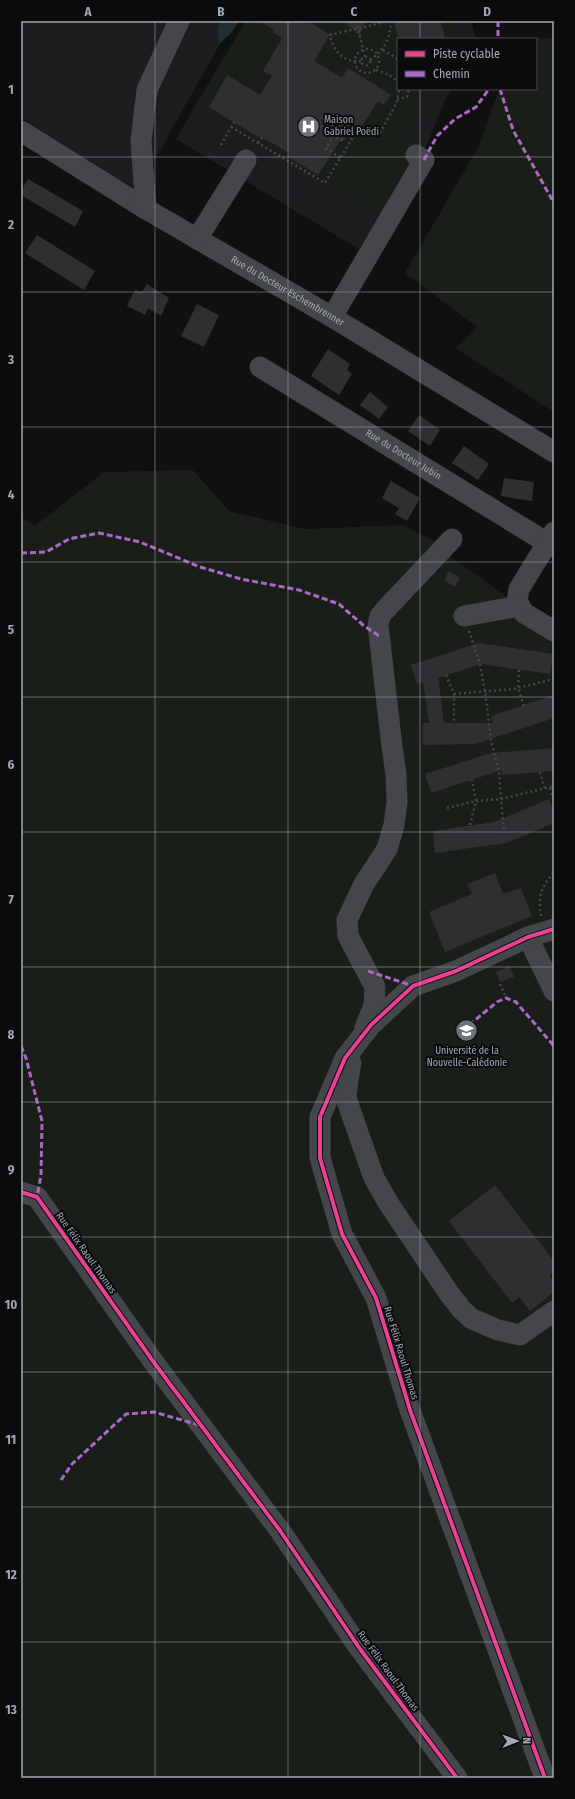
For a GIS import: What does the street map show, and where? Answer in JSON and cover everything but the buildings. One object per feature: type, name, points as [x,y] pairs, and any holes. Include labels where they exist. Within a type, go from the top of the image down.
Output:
[{"type":"street","points":[[146,209],[141,141],[147,90],[179,21]]},
{"type":"street","name":"Rue du Docteur Eschembrenner","points":[[21,131],[146,209],[332,317],[554,452]]},
{"type":"street","points":[[332,317],[424,160],[416,155]]},
{"type":"street","points":[[197,239],[246,160]]},
{"type":"street","name":"Rue du Docteur Jubin","points":[[260,367],[552,540]]},
{"type":"street","points":[[452,539],[386,609],[380,616],[378,625],[396,774],[397,802],[394,825],[386,849],[364,884],[347,920],[348,936],[375,987],[374,1005],[359,1038],[351,1064],[346,1098],[380,1190],[448,1292],[472,1319],[498,1330],[520,1335],[554,1311]]},
{"type":"street","points":[[552,540],[519,589],[517,602],[524,613],[554,631]]},
{"type":"street","points":[[464,616],[520,606]]},
{"type":"street","points":[[542,933],[554,991]]},
{"type":"street","name":"Rue Félix Raoul Thomas","points":[[542,933],[456,971],[413,986],[371,1025],[359,1038],[345,1058],[320,1117],[320,1158],[342,1234],[376,1298],[410,1410],[545,1778]]},
{"type":"street","name":"Rue Félix Raoul Thomas","points":[[21,1192],[37,1197],[155,1364],[281,1532],[360,1649],[457,1778]]},
{"type":"path","points":[[356,21],[365,57],[370,60]]},
{"type":"path","points":[[365,57],[361,61],[355,62],[341,55],[334,49],[330,35],[385,22]]},
{"type":"path","points":[[361,61],[367,66],[370,63],[370,60],[383,50],[389,37],[391,26]]},
{"type":"path","points":[[363,50],[371,50],[377,55],[379,63],[376,70],[369,74],[358,70],[355,62],[357,55],[363,50]]},
{"type":"path","points":[[383,50],[397,58]]},
{"type":"path","points":[[376,70],[388,74],[397,82]]},
{"type":"path","points":[[380,133],[397,102],[399,90]]},
{"type":"path","points":[[397,99],[407,97],[409,90]]},
{"type":"path","points":[[221,145],[234,122]]},
{"type":"path","points":[[315,124],[342,141]]},
{"type":"path","points":[[231,127],[325,183],[353,137]]},
{"type":"path","points":[[334,135],[325,149],[340,158]]},
{"type":"path","points":[[464,616],[480,664],[485,692],[490,740],[500,773],[504,833]]},
{"type":"path","points":[[519,670],[518,688],[524,706]]},
{"type":"path","points":[[446,675],[454,694],[454,723]]},
{"type":"path","points":[[454,694],[518,688],[554,679]]},
{"type":"path","points":[[540,772],[545,789]]},
{"type":"path","points":[[470,825],[476,801],[472,780]]},
{"type":"path","points":[[448,808],[476,801],[501,799],[554,786]]},
{"type":"path","points":[[550,788],[554,801]]},
{"type":"path","points":[[542,933],[539,905],[542,886],[554,872]]},
{"type":"path","points":[[500,984],[506,998]]},
{"type":"shaded area","points":[[21,21],[233,21],[137,191],[21,118]]},
{"type":"shaded area","points":[[221,21],[239,21],[231,33],[219,44],[218,29]]},
{"type":"shaded area","name":"Maison Gabriel Poëdi","points":[[246,21],[471,21],[476,38],[397,38],[397,90],[450,90],[442,106],[424,153],[359,249],[176,139]]},
{"type":"shaded area","name":"Maison Gabriel Poëdi","points":[[246,21],[453,21],[459,38],[397,38],[397,90],[429,90],[415,115],[404,170],[378,216],[205,112],[199,122],[190,114]]},
{"type":"shaded area","points":[[537,38],[554,38],[554,412],[456,348],[477,327],[405,273],[479,146],[499,90],[537,90]]},
{"type":"shaded area","points":[[193,470],[229,511],[304,529],[403,525],[442,545],[439,548],[554,631],[554,1778],[21,1778],[21,516],[35,526],[104,472]]},
{"type":"marked path","points":[[498,21],[498,38]]},
{"type":"marked path","points":[[424,160],[437,136],[455,119],[476,107],[488,90]]},
{"type":"marked path","points":[[500,90],[513,130],[554,203]]},
{"type":"marked path","points":[[21,553],[46,552],[69,539],[99,533],[140,542],[200,567],[241,579],[299,590],[339,604],[363,625],[379,636]]},
{"type":"marked path","points":[[368,971],[413,986]]},
{"type":"marked path","points":[[469,1025],[497,1002],[506,998],[516,1002],[554,1046]]},
{"type":"marked path","points":[[21,1046],[26,1058],[42,1121],[41,1175],[37,1197]]},
{"type":"marked path","points":[[61,1480],[72,1464],[126,1414],[154,1412],[199,1425]]},
{"type":"cycle path","points":[[545,1778],[410,1410],[376,1298],[342,1234],[320,1158],[320,1117],[345,1058],[371,1025],[413,986],[456,971],[528,937],[554,929]]},
{"type":"cycle path","points":[[21,1192],[37,1197],[155,1364],[281,1532],[360,1649],[457,1778]]},
{"type":"place","name":"Maison Gabriel Poëdi","points":[[309,126]]},
{"type":"place","name":"Université de la Nouvelle-Calédonie","points":[[467,1031]]}]
